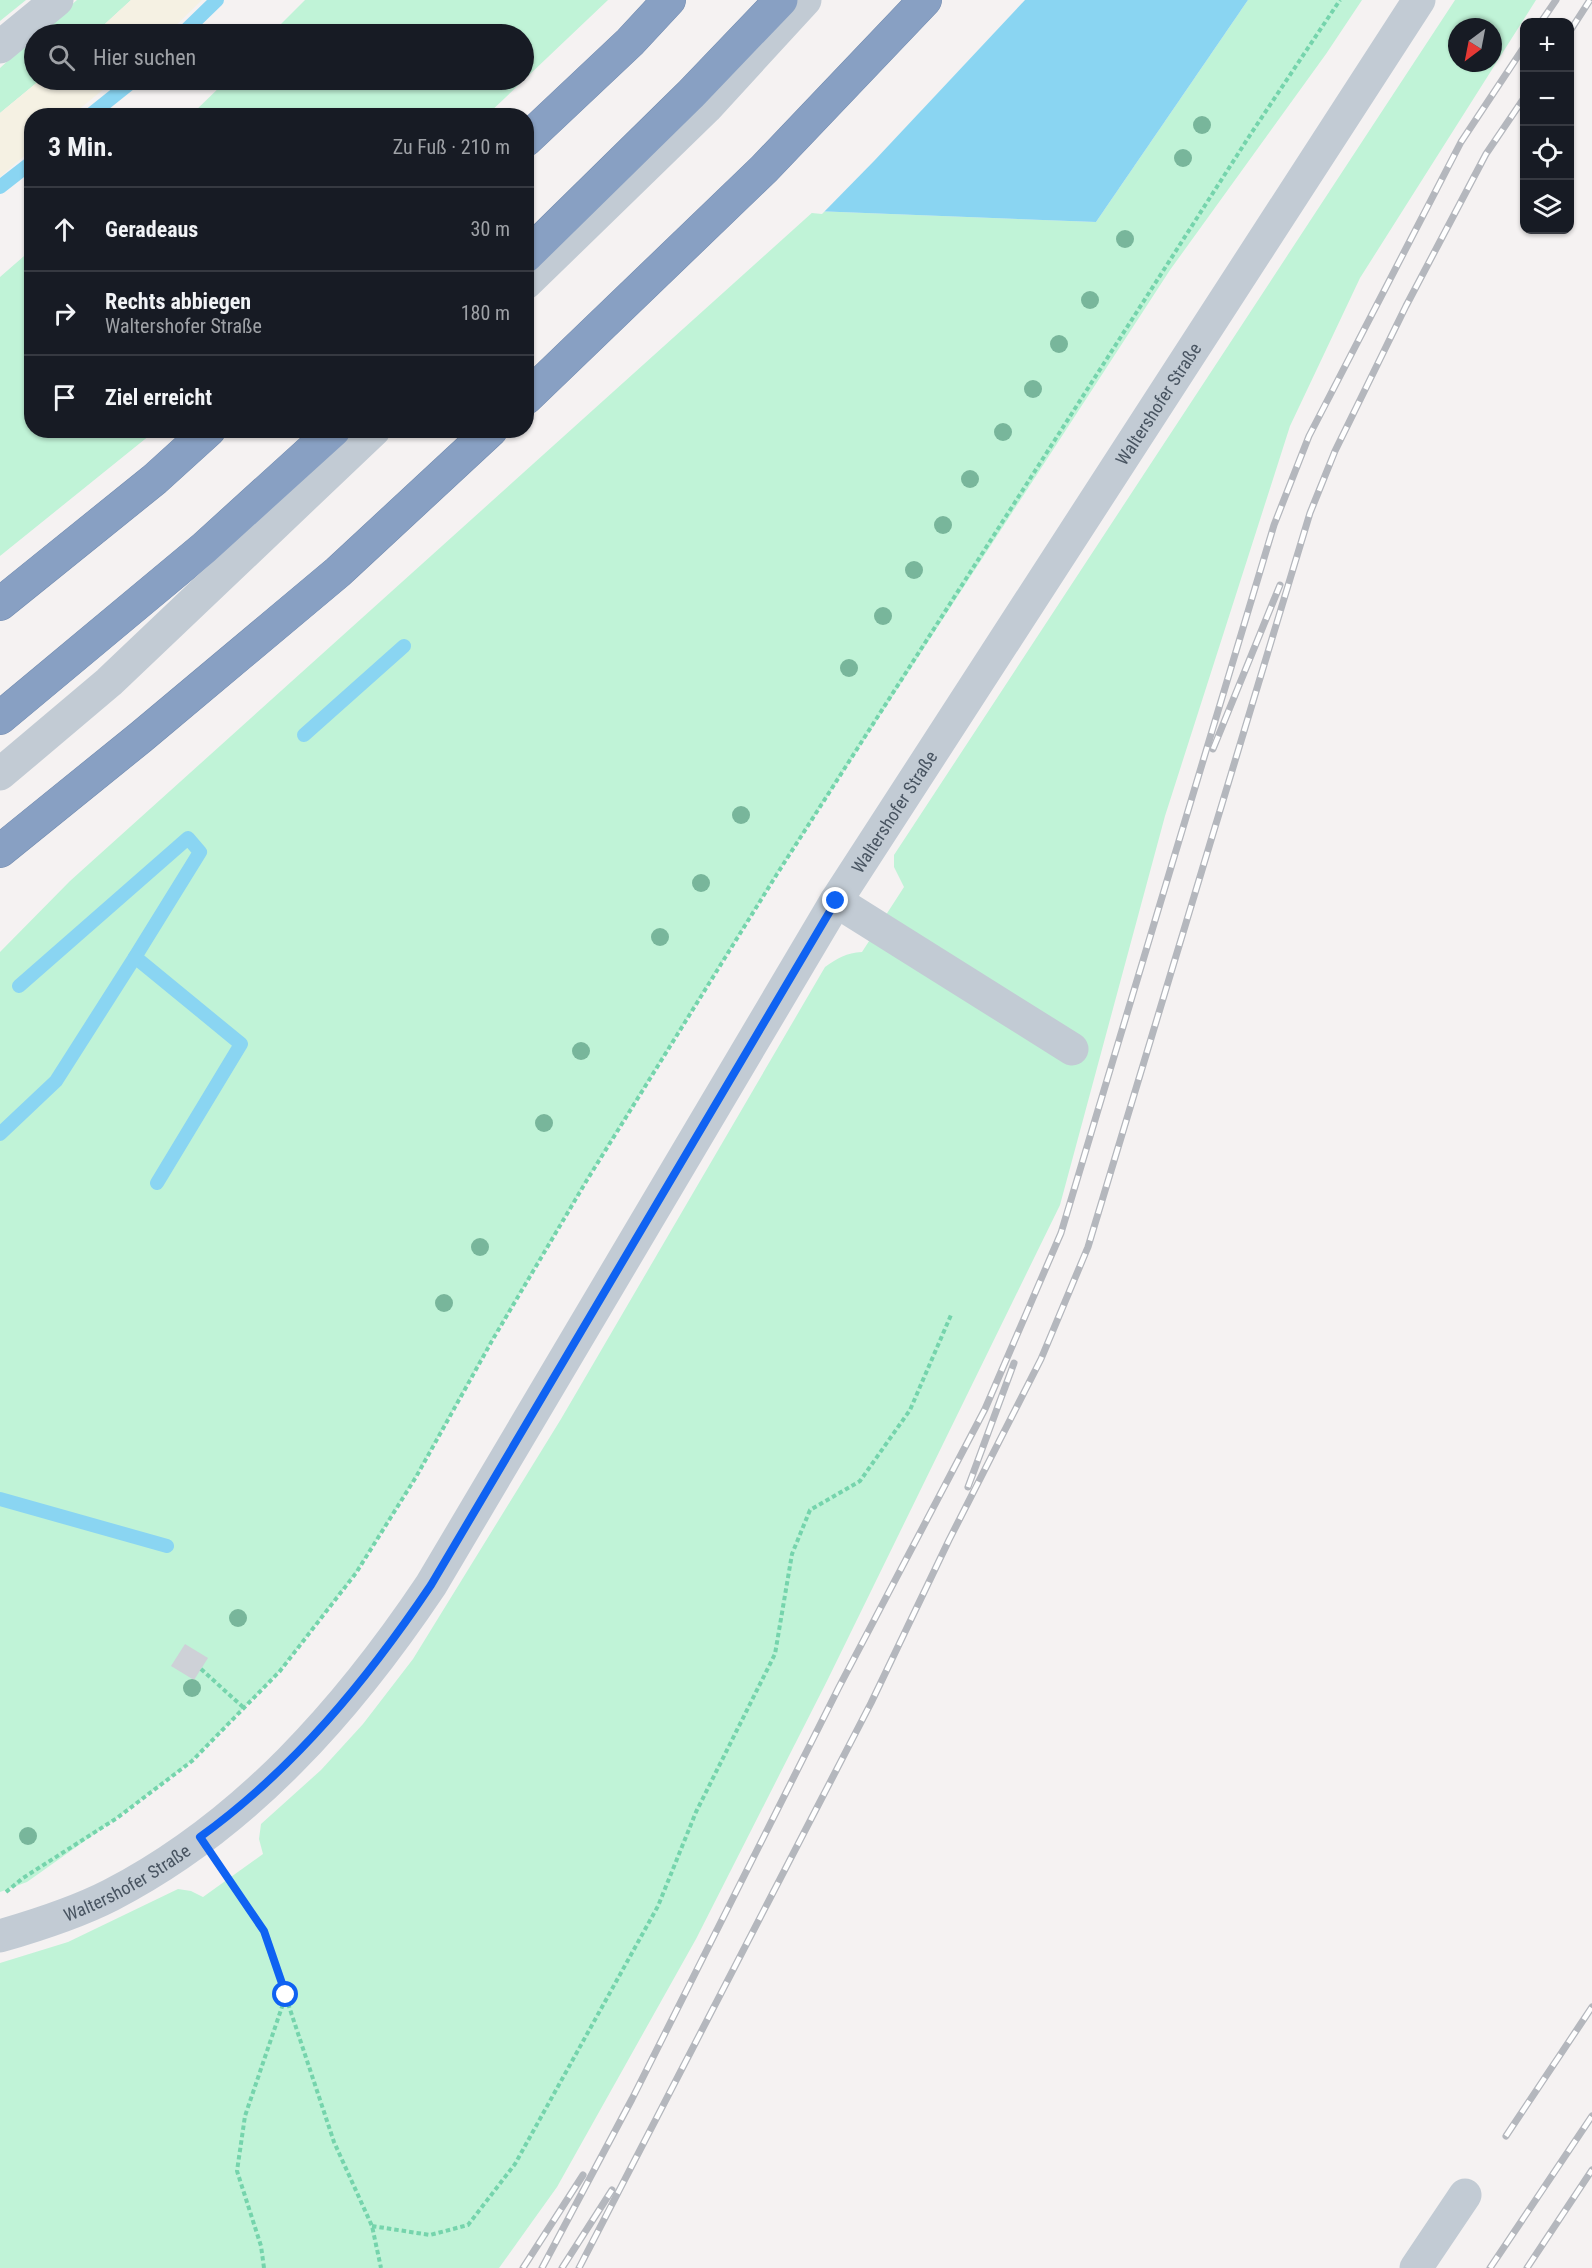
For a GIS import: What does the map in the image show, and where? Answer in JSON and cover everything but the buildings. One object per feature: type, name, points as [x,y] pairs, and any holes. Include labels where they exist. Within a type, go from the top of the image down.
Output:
[{"type":"highway","points":[[534,132],[630,42],[669,0]]},
{"type":"highway","points":[[534,248],[690,95],[781,0]]},
{"type":"highway","points":[[534,390],[764,169],[925,0]]},
{"type":"highway","points":[[0,604],[155,479],[200,438]]},
{"type":"highway","points":[[0,718],[204,548],[325,438]]},
{"type":"highway","points":[[0,851],[141,737],[338,572],[482,438]]},
{"type":"street","points":[[28,24],[57,0]]},
{"type":"street","points":[[534,275],[706,108],[806,0]]},
{"type":"street","name":"Waltershofer Straße","points":[[0,1936],[51,1920],[111,1895],[200,1837],[291,1761],[356,1688],[399,1634],[431,1585],[836,901],[1419,0]]},
{"type":"street","points":[[0,47],[24,27]]},
{"type":"street","points":[[0,774],[109,682],[366,438]]},
{"type":"street","points":[[836,901],[1072,1049]]},
{"type":"street","points":[[1416,2268],[1465,2195]]},
{"type":"path","points":[[0,1897],[23,1878],[117,1818],[192,1761],[280,1671],[356,1573],[416,1477],[493,1339],[587,1180],[777,874],[1252,132],[1340,0]]},
{"type":"path","points":[[372,2226],[430,2235],[468,2225],[514,2164],[658,1906],[696,1812],[775,1654],[792,1554],[810,1510],[860,1481],[910,1410],[951,1315]]},
{"type":"path","points":[[201,1669],[244,1708]]},
{"type":"path","points":[[200,1837],[264,1931],[334,2142],[372,2226],[381,2268]]},
{"type":"path","points":[[264,2268],[261,2246],[237,2171],[245,2116],[286,1995]]},
{"type":"green space","points":[[0,0],[26,0],[0,21]]},
{"type":"green space","points":[[77,0],[131,0],[105,24],[49,24]]},
{"type":"green space","points":[[305,0],[608,0],[534,70],[534,24],[281,24]]},
{"type":"green space","points":[[1248,0],[1362,0],[1326,54],[1170,270],[777,874],[587,1180],[493,1339],[416,1477],[356,1573],[280,1671],[192,1761],[27,1882],[0,1892],[0,952],[70,881],[814,211],[1096,222]]},
{"type":"green space","points":[[1455,0],[1536,0],[1525,18],[1520,18],[1520,25],[1502,54],[1502,18],[1448,18],[1448,72],[1490,72],[1360,278],[1290,426],[1165,816],[1060,1205],[827,1681],[696,1939],[557,2187],[499,2268],[0,2268],[0,1963],[68,1942],[178,1889],[191,1891],[203,1897],[263,1854],[259,1839],[261,1824],[321,1770],[363,1724],[413,1659],[561,1419],[825,967],[842,956],[862,952],[904,887],[894,867],[894,855]]},
{"type":"green space","points":[[24,46],[24,90],[28,90],[0,113],[0,68]]},
{"type":"green space","points":[[217,90],[513,90],[494,108],[198,108]]},
{"type":"green space","points":[[24,256],[24,438],[146,438],[0,556],[0,277]]},
{"type":"sand","points":[[131,0],[202,0],[177,24],[105,24]]},
{"type":"sand","points":[[28,90],[103,90],[81,108],[24,108],[24,156],[0,177],[0,113]]},
{"type":"water","points":[[1009,0],[1248,0],[1096,222],[814,211]]},
{"type":"pier","points":[[1005,0],[1025,0],[822,214],[812,213],[812,209]]},
{"type":"waterway","points":[[192,24],[217,0]]},
{"type":"waterway","points":[[99,108],[122,90]]},
{"type":"waterway","points":[[0,187],[24,168]]},
{"type":"waterway","points":[[304,735],[404,646]]},
{"type":"waterway","points":[[19,986],[188,838],[200,852],[135,957],[241,1044],[157,1183]]},
{"type":"waterway","points":[[0,1134],[56,1081],[135,957]]},
{"type":"waterway","points":[[0,1499],[167,1546]]},
{"type":"railway","points":[[1544,18],[1556,0]]},
{"type":"railway","points":[[1574,25],[1590,0]]},
{"type":"railway","points":[[542,2268],[632,2099],[839,1687],[985,1409],[1061,1233],[1274,525],[1309,436],[1461,142],[1520,53]]},
{"type":"railway","points":[[579,2268],[871,1703],[949,1540],[1041,1359],[1088,1247],[1310,513],[1335,451],[1406,306],[1486,154],[1520,104]]},
{"type":"railway","points":[[1213,749],[1280,585]]},
{"type":"railway","points":[[968,1487],[1014,1363]]},
{"type":"railway","points":[[1506,2136],[1592,2007]]},
{"type":"railway","points":[[1490,2268],[1592,2116]]},
{"type":"railway","points":[[1527,2268],[1592,2170]]},
{"type":"railway","points":[[523,2268],[583,2175]]},
{"type":"railway","points":[[562,2268],[612,2190]]},
{"type":"route","points":[[286,1995],[264,1931],[200,1837],[222,1822],[291,1761],[356,1688],[392,1643],[431,1585],[836,901]]}]
